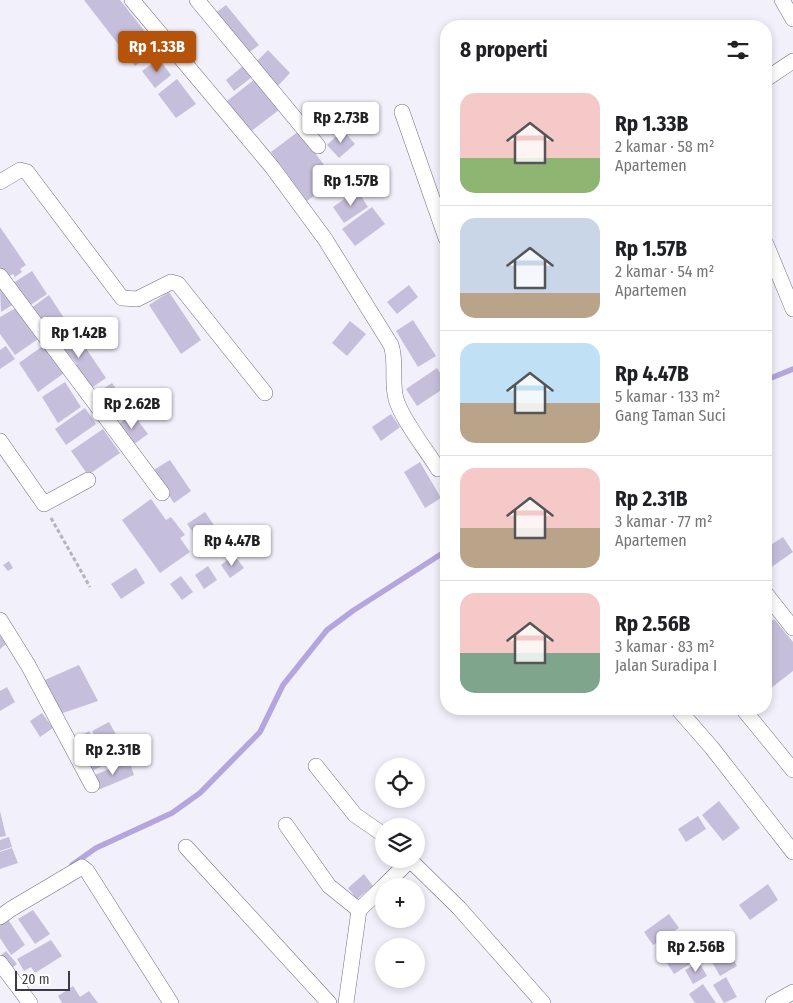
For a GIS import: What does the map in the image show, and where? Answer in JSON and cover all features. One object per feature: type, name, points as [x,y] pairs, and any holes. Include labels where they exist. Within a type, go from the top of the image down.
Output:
[{"type":"street","points":[[132,0],[272,167],[326,239],[391,345],[395,356],[396,402],[438,469]]},
{"type":"street","points":[[197,0],[318,146]]},
{"type":"street","points":[[782,0],[793,19]]},
{"type":"street","points":[[772,75],[793,61]]},
{"type":"street","points":[[402,112],[440,221]]},
{"type":"street","points":[[0,182],[20,170],[26,172],[122,298],[137,299],[171,282],[178,284],[265,393]]},
{"type":"street","points":[[772,258],[793,309]]},
{"type":"street","points":[[0,276],[162,493]]},
{"type":"street","points":[[0,441],[44,504],[88,480]]},
{"type":"street","points":[[772,602],[793,628]]},
{"type":"street","points":[[0,620],[28,665],[92,785]]},
{"type":"street","points":[[683,715],[712,748],[793,852]]},
{"type":"street","points":[[748,715],[793,770]]},
{"type":"street","points":[[316,766],[355,815],[375,829]]},
{"type":"street","points":[[286,825],[329,886],[342,899],[359,910]]},
{"type":"street","points":[[186,847],[329,1003]]},
{"type":"street","points":[[0,917],[82,867],[87,871],[171,1003]]},
{"type":"street","points":[[392,878],[402,868]]},
{"type":"street","points":[[418,868],[459,908],[543,1003]]},
{"type":"street","points":[[346,1003],[359,910],[375,895]]},
{"type":"street","points":[[0,963],[30,1003]]},
{"type":"street","points":[[773,1003],[793,992]]},
{"type":"path","points":[[44,504],[90,587]]},
{"type":"building","points":[[84,0],[120,0],[158,48],[135,66]]},
{"type":"building","points":[[226,5],[259,45],[247,54],[214,14]]},
{"type":"building","points":[[268,50],[290,73],[276,88],[253,65]]},
{"type":"building","points":[[159,59],[171,75],[155,88],[142,71]]},
{"type":"building","points":[[243,66],[252,77],[234,91],[226,80]]},
{"type":"building","points":[[177,79],[196,104],[176,118],[158,94]]},
{"type":"building","points":[[255,79],[279,110],[250,132],[227,101]]},
{"type":"building","points":[[343,130],[355,144],[339,158],[327,145]]},
{"type":"building","points":[[299,131],[335,180],[307,201],[271,152]]},
{"type":"building","points":[[357,190],[368,207],[344,223],[333,207]]},
{"type":"building","points":[[372,207],[385,224],[355,246],[342,229]]},
{"type":"building","points":[[0,227],[26,265],[20,269],[22,272],[15,277],[13,274],[6,278],[0,270]]},
{"type":"building","points":[[32,271],[47,294],[26,308],[10,285]]},
{"type":"building","points":[[409,285],[418,297],[397,314],[387,302]]},
{"type":"building","points":[[2,288],[14,304],[1,312],[0,289]]},
{"type":"building","points":[[169,292],[201,340],[181,354],[149,305]]},
{"type":"building","points":[[49,295],[64,318],[61,321],[67,330],[55,337],[49,329],[43,333],[27,311]]},
{"type":"building","points":[[16,308],[38,339],[15,355],[0,334],[0,317]]},
{"type":"building","points":[[413,320],[436,356],[418,367],[396,331]]},
{"type":"building","points":[[350,321],[366,334],[347,356],[332,343]]},
{"type":"building","points":[[72,328],[106,378],[87,391],[71,368],[77,364],[71,357],[65,361],[52,342]]},
{"type":"building","points":[[44,345],[64,373],[38,392],[19,363]]},
{"type":"building","points":[[6,346],[15,359],[0,369],[0,350]]},
{"type":"building","points":[[437,368],[440,373],[440,391],[417,406],[406,389]]},
{"type":"building","points":[[65,382],[81,407],[58,423],[42,397]]},
{"type":"building","points":[[112,383],[131,411],[115,422],[95,394]]},
{"type":"building","points":[[85,408],[96,424],[66,445],[55,429]]},
{"type":"building","points":[[133,414],[148,434],[130,447],[116,426]]},
{"type":"building","points":[[391,414],[400,427],[381,441],[372,427]]},
{"type":"building","points":[[103,429],[120,453],[88,475],[71,451]]},
{"type":"building","points":[[170,460],[191,491],[174,503],[152,471]]},
{"type":"building","points":[[420,462],[440,499],[425,508],[404,472]]},
{"type":"building","points":[[151,499],[166,520],[171,517],[185,535],[180,538],[190,552],[160,573],[122,520]]},
{"type":"building","points":[[205,512],[220,534],[203,546],[187,524]]},
{"type":"building","points":[[783,537],[793,552],[772,567],[772,544]]},
{"type":"building","points":[[234,555],[244,568],[230,578],[221,565]]},
{"type":"building","points":[[9,561],[13,568],[8,571],[3,565]]},
{"type":"building","points":[[208,566],[217,580],[204,589],[195,575]]},
{"type":"building","points":[[136,568],[145,583],[121,599],[111,584]]},
{"type":"building","points":[[181,576],[193,592],[182,600],[170,584]]},
{"type":"building","points":[[774,619],[793,642],[793,671],[772,687],[772,620]]},
{"type":"building","points":[[0,636],[6,644],[0,649]]},
{"type":"building","points":[[79,665],[98,701],[57,715],[38,683]]},
{"type":"building","points":[[7,687],[15,702],[0,711],[0,691]]},
{"type":"building","points":[[42,713],[53,728],[40,737],[30,721]]},
{"type":"building","points":[[109,722],[118,738],[100,747],[92,731]]},
{"type":"building","points":[[89,731],[98,749],[88,754],[79,737]]},
{"type":"building","points":[[121,743],[127,759],[105,766],[99,750]]},
{"type":"building","points":[[97,754],[102,766],[88,773],[82,760]]},
{"type":"building","points":[[129,761],[134,775],[98,790],[92,776]]},
{"type":"building","points":[[719,801],[740,828],[723,841],[702,815]]},
{"type":"building","points":[[0,811],[6,836],[0,837]]},
{"type":"building","points":[[698,816],[706,829],[686,842],[678,829]]},
{"type":"building","points":[[9,837],[12,847],[0,851],[0,840]]},
{"type":"building","points":[[12,848],[18,863],[0,869],[0,852]]},
{"type":"building","points":[[364,874],[373,886],[357,899],[348,888]]},
{"type":"building","points":[[768,884],[778,900],[750,920],[739,905]]},
{"type":"building","points":[[33,910],[50,934],[35,944],[18,919]]},
{"type":"building","points":[[669,914],[679,928],[653,945],[644,932]]},
{"type":"building","points":[[7,918],[25,945],[11,955],[0,938],[0,923]]},
{"type":"building","points":[[51,940],[62,956],[35,973],[31,967],[24,971],[17,959]]},
{"type":"building","points":[[686,947],[695,961],[674,974],[665,960]]},
{"type":"building","points":[[6,951],[17,964],[8,971],[0,956]]},
{"type":"building","points":[[729,952],[737,966],[720,976],[712,962]]},
{"type":"building","points":[[699,962],[707,976],[693,984],[685,970]]},
{"type":"building","points":[[726,977],[737,997],[724,1003],[713,985]]},
{"type":"building","points":[[703,984],[716,1003],[695,1003],[689,994]]},
{"type":"building","points":[[73,986],[80,997],[89,991],[98,1003],[62,1003],[58,996]]},
{"type":"waterway","points":[[772,378],[793,369]]},
{"type":"waterway","points":[[72,865],[96,848],[172,813],[200,793],[260,732],[283,685],[327,630],[354,610],[440,555]]}]
